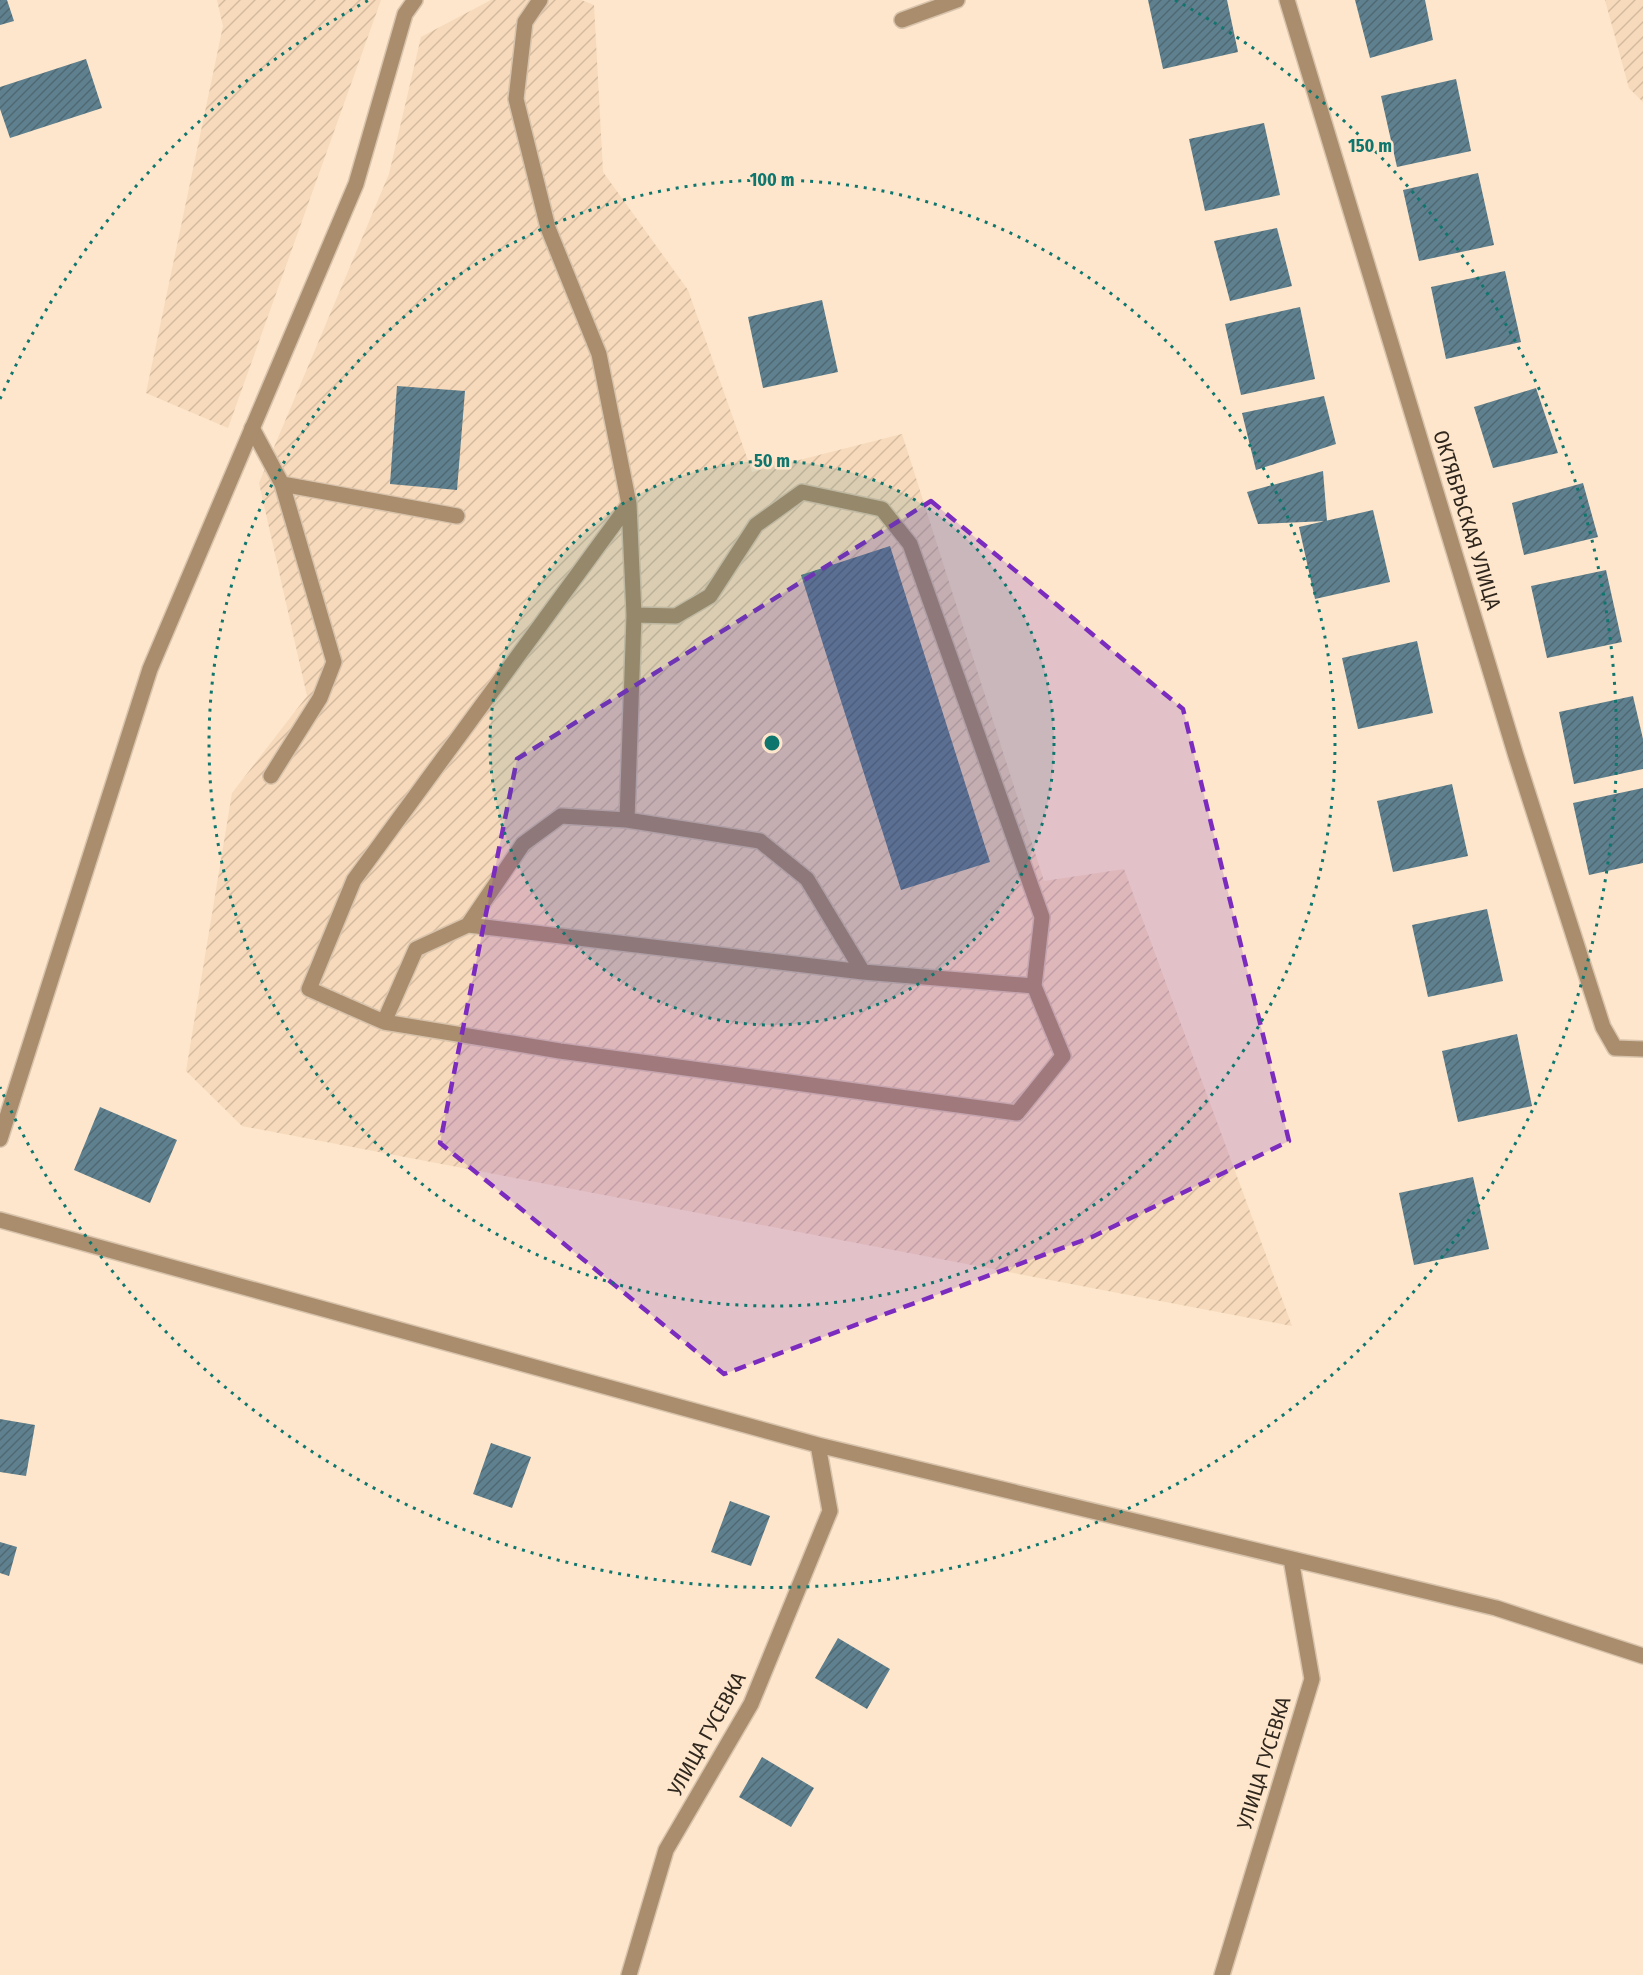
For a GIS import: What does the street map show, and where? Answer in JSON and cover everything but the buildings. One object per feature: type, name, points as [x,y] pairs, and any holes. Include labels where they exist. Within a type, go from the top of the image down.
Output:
[{"type":"street","points":[[0,1139],[150,669],[356,184],[405,14],[416,0]]},
{"type":"street","points":[[540,0],[525,22],[516,99],[548,228],[599,354],[629,504],[634,615],[627,820]]},
{"type":"street","points":[[902,20],[957,0]]},
{"type":"street","name":"ОКТЯБРЬСКАЯ УЛИЦА","points":[[1287,0],[1516,756],[1603,1027],[1615,1048],[1643,1049]]},
{"type":"street","points":[[252,428],[282,484],[334,662],[320,698],[271,776]]},
{"type":"street","points":[[282,484],[457,516]]},
{"type":"street","points":[[629,504],[354,880],[309,989],[384,1022],[560,1051],[1017,1113],[1063,1056],[1034,986],[1042,917],[910,544],[882,509],[802,492],[756,525],[710,597],[676,616],[634,615]]},
{"type":"street","points":[[384,1022],[416,949],[468,925],[523,844],[561,816],[627,820],[760,841],[807,879],[863,972]]},
{"type":"street","points":[[468,925],[863,972],[1034,986]]},
{"type":"street","points":[[0,1220],[818,1445],[1496,1608],[1643,1656]]},
{"type":"street","name":"УЛИЦА ГУСЕВКА","points":[[629,1975],[666,1850],[751,1704],[830,1511],[818,1445]]},
{"type":"street","name":"УЛИЦА ГУСЕВКА","points":[[1222,1975],[1312,1679],[1291,1559]]},
{"type":"highlighted area","points":[[931,501],[1183,709],[1289,1141],[1092,1237],[724,1374],[440,1143],[517,759]]},
{"type":"shaded area","points":[[217,0],[381,0],[228,428],[146,393],[223,26]]},
{"type":"shaded area","points":[[491,0],[581,0],[594,5],[603,172],[688,290],[752,472],[902,434],[1044,881],[1124,869],[1292,1326],[242,1126],[186,1071],[232,793],[307,696],[259,483],[389,174],[421,37]]},
{"type":"shaded area","points":[[1605,0],[1643,0],[1643,102],[1629,88]]}]
